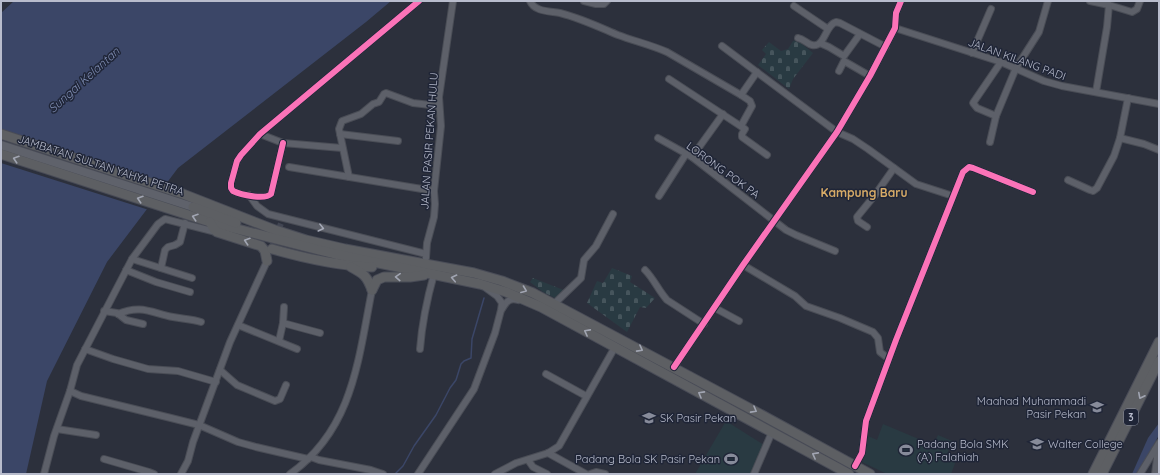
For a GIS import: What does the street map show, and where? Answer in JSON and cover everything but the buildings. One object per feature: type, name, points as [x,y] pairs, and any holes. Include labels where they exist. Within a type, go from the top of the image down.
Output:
[{"type":"highway","name":"JAMBATAN SULTAN YAHYA PETRA","points":[[1,134],[180,203]]},
{"type":"highway","name":"JAMBATAN SULTAN YAHYA PETRA","points":[[1,154],[180,203]]},
{"type":"highway","points":[[180,203],[210,222],[256,234],[273,241]]},
{"type":"highway","points":[[180,203],[273,241],[395,268],[480,284],[506,292],[542,307],[772,432],[852,470],[870,474]]},
{"type":"highway","points":[[194,207],[273,241],[291,254],[347,265],[395,268]]},
{"type":"highway","points":[[210,222],[217,232],[261,246],[265,251],[267,261]]},
{"type":"highway","points":[[273,241],[286,233],[384,252],[426,256],[482,270],[502,281]]},
{"type":"highway","points":[[286,233],[345,249],[474,273],[502,281],[533,293],[674,368],[852,470]]},
{"type":"highway","points":[[347,265],[363,274],[367,278],[372,290]]},
{"type":"highway","points":[[372,290],[377,280],[384,276],[410,277],[432,274]]},
{"type":"highway","name":"3","points":[[1093,474],[1159,342]]},
{"type":"highway","name":"3","points":[[1102,474],[1159,361]]},
{"type":"main road","name":"JAMBATAN SULTAN YAHYA PETRA","points":[[1,145],[194,207]]},
{"type":"street","points":[[283,143],[271,194],[265,197],[249,196],[233,191],[231,188],[231,183],[237,161],[260,134],[419,1]]},
{"type":"street","name":"JALAN PASIR PEKAN HULU","points":[[426,256],[428,236],[434,217],[434,191],[441,126],[439,97],[453,1]]},
{"type":"street","points":[[530,1],[536,8],[541,10],[552,11],[578,18],[618,35],[667,52],[741,95],[750,101],[752,106],[740,126]]},
{"type":"street","points":[[584,1],[604,4],[607,1]]},
{"type":"street","points":[[674,368],[743,265],[837,132],[886,47],[895,28],[896,13],[900,1]]},
{"type":"street","points":[[990,142],[996,116],[1016,68],[1039,32],[1048,1]]},
{"type":"street","points":[[1090,1],[1134,12],[1140,1]]},
{"type":"street","points":[[1096,92],[1107,27],[1109,5]]},
{"type":"street","points":[[794,6],[828,29]]},
{"type":"street","points":[[972,53],[991,9]]},
{"type":"street","points":[[798,38],[801,38],[812,45],[817,45],[820,43],[832,23],[836,22],[886,47]]},
{"type":"street","name":"JALAN KILANG PADI","points":[[895,28],[1001,62],[1044,81],[1159,104]]},
{"type":"street","points":[[820,43],[844,56],[860,34]]},
{"type":"street","points":[[722,46],[837,132],[863,146],[916,184],[953,196]]},
{"type":"street","points":[[839,71],[844,61],[870,76]]},
{"type":"street","points":[[996,116],[977,108],[973,103],[1001,62]]},
{"type":"street","points":[[741,95],[756,72]]},
{"type":"street","points":[[669,79],[745,129],[742,137],[767,155]]},
{"type":"street","points":[[349,177],[339,129],[342,121],[361,114],[373,103],[380,102],[385,94],[412,103],[440,106]]},
{"type":"street","points":[[1068,180],[1090,190],[1095,190],[1108,168],[1120,138],[1128,98]]},
{"type":"street","points":[[659,196],[689,155],[723,114]]},
{"type":"street","points":[[260,134],[283,143],[342,148]]},
{"type":"street","points":[[340,134],[398,141]]},
{"type":"street","name":"LORONG POK PA","points":[[658,138],[689,155],[786,230],[796,236],[835,251]]},
{"type":"street","points":[[1120,138],[1144,144],[1159,150]]},
{"type":"street","points":[[289,167],[434,191]]},
{"type":"street","points":[[867,227],[858,221],[857,217],[894,168]]},
{"type":"street","points":[[852,470],[862,453],[866,421],[889,359],[963,172],[969,168],[973,168],[1033,192]]},
{"type":"street","points":[[249,196],[262,211],[283,220],[426,256]]},
{"type":"street","points":[[554,304],[581,278],[584,260],[596,246],[613,214]]},
{"type":"street","points":[[44,474],[77,365],[132,259],[160,221],[168,219],[217,232]]},
{"type":"street","points":[[161,268],[165,250],[168,247],[180,242],[185,223]]},
{"type":"street","points":[[181,474],[188,461],[193,442],[220,370],[238,325],[267,261],[273,241]]},
{"type":"street","points":[[132,259],[192,278]]},
{"type":"street","points":[[743,265],[795,296],[806,306],[874,332],[878,338],[880,352],[889,359]]},
{"type":"street","points":[[126,270],[156,282],[190,292]]},
{"type":"street","points":[[645,270],[651,276],[662,295],[667,300],[704,324]]},
{"type":"street","points":[[420,349],[432,274]]},
{"type":"street","points":[[418,474],[474,389],[495,333],[502,303],[500,299],[480,284]]},
{"type":"street","points":[[290,474],[309,458],[323,443],[336,424],[345,405],[364,337],[372,290]]},
{"type":"street","points":[[501,310],[506,302],[512,299],[542,307]]},
{"type":"street","points":[[279,341],[283,324],[284,307]]},
{"type":"street","points":[[715,308],[739,321]]},
{"type":"street","points":[[118,314],[142,309],[172,317],[201,322]]},
{"type":"street","points":[[104,311],[118,314],[125,319],[143,324]]},
{"type":"street","points":[[283,324],[320,333]]},
{"type":"street","points":[[238,325],[297,349]]},
{"type":"street","points":[[495,474],[516,463],[548,453],[559,446],[614,346]]},
{"type":"street","points":[[85,349],[148,369],[178,371],[216,382]]},
{"type":"street","points":[[220,370],[238,385],[275,401],[280,400],[286,385]]},
{"type":"street","points":[[546,374],[586,396]]},
{"type":"street","points":[[70,392],[199,426],[238,442],[256,447],[371,470],[383,474]]},
{"type":"street","points":[[57,429],[96,435]]},
{"type":"street","points":[[754,474],[772,432]]},
{"type":"street","points":[[1140,474],[1159,443]]},
{"type":"street","points":[[1155,450],[1157,458],[1155,474]]},
{"type":"street","points":[[548,453],[586,474]]},
{"type":"street","points":[[104,459],[154,474]]},
{"type":"street","points":[[528,460],[533,467],[547,474]]},
{"type":"street","points":[[590,474],[596,472],[605,474]]},
{"type":"green space","points":[[797,40],[813,53],[793,79],[789,89],[758,65],[766,54],[762,50],[769,42],[781,51],[788,49],[793,41]]},
{"type":"green space","points":[[612,268],[632,276],[630,282],[655,298],[646,308],[640,307],[627,332],[587,303],[597,281],[603,283]]},
{"type":"green space","points":[[533,278],[566,291],[559,300],[543,292],[530,282]]},
{"type":"green space","name":"Padang Bola SK Pasir Pekan","points":[[726,421],[764,445],[752,474],[695,474]]},
{"type":"green space","name":"Padang Bola SMK (A) Falahiah","points":[[883,424],[933,445],[938,435],[952,441],[947,455],[957,458],[951,474],[887,474],[862,462],[866,435],[877,440]]},
{"type":"water","name":"Sungai Kelantan","points":[[14,1],[391,1],[178,168],[107,262],[47,381],[26,474],[1,474],[1,13]]},
{"type":"water","points":[[1159,423],[1159,435],[1138,474],[1132,474],[1148,438]]},
{"type":"pier","points":[[1,132],[167,187],[149,210],[1,163]]},
{"type":"waterway","points":[[395,474],[403,466],[414,446],[436,415],[450,388],[456,380],[461,364],[471,358],[472,339],[484,298]]},
{"type":"tunnel","points":[[272,246],[282,221]]},
{"type":"cycle path","points":[[283,143],[271,194],[264,197],[258,197],[233,191],[231,188],[231,183],[237,161],[260,134],[419,1]]},
{"type":"cycle path","points":[[674,367],[743,265],[837,132],[870,76],[895,28],[896,13],[901,1]]},
{"type":"cycle path","points":[[855,466],[862,453],[866,421],[896,340],[963,172],[969,167],[973,168],[1033,192]]},
{"type":"place","name":"Maahad Muhammadi Pasir Pekan","points":[[1097,407]]},
{"type":"place","name":"SK Pasir Pekan","points":[[649,418]]},
{"type":"place","name":"Walter College","points":[[1037,444]]},
{"type":"place","name":"Padang Bola SMK (A) Falahiah","points":[[906,450]]},
{"type":"place","name":"Padang Bola SK Pasir Pekan","points":[[731,459]]},
{"type":"district","name":"Kampung Baru","points":[[864,193]]}]
